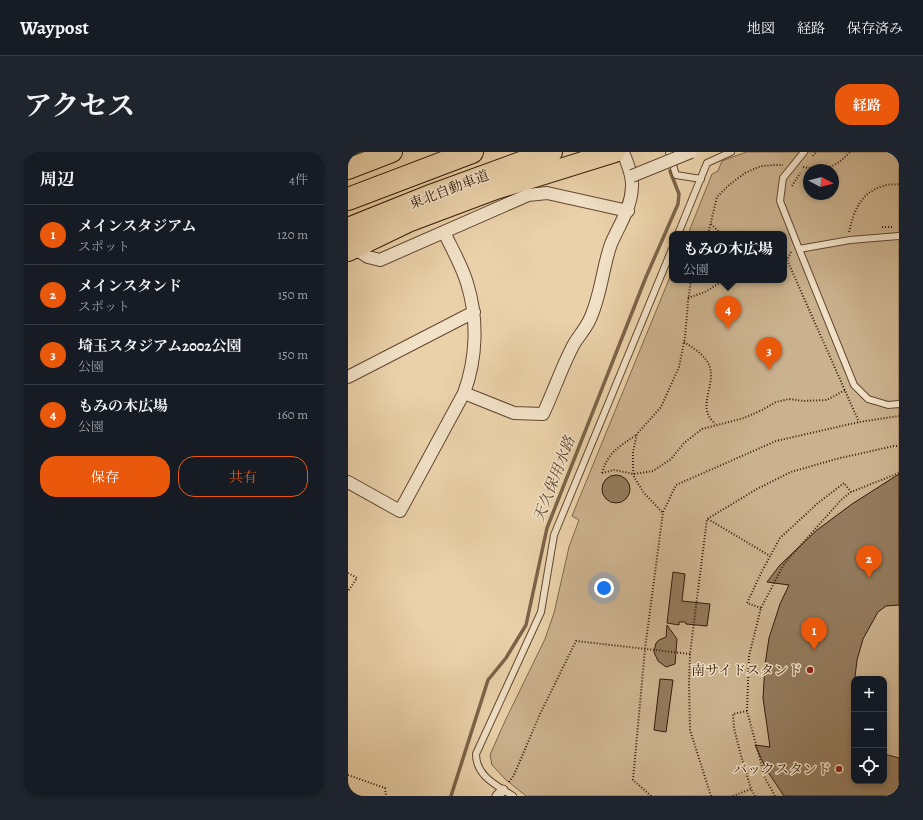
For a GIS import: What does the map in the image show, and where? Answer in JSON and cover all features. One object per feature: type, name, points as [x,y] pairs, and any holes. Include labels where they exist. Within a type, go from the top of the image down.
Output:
[{"type":"highway","points":[[348,169],[364,157],[392,152]]},
{"type":"highway","name":"東北自動車道","points":[[348,199],[472,152]]},
{"type":"highway","name":"東北自動車道","points":[[350,242],[433,195],[550,152]]},
{"type":"highway","points":[[350,242],[496,189],[529,187],[615,152]]},
{"type":"street","points":[[464,393],[514,413],[543,414],[574,344],[589,321],[595,306],[603,269],[612,243],[628,211],[632,187],[632,176],[623,152]]},
{"type":"street","points":[[632,176],[691,152]]},
{"type":"street","points":[[350,242],[368,258],[380,260],[528,195],[529,187],[547,193],[571,197],[628,211]]},
{"type":"street","points":[[348,482],[400,510],[464,393],[471,376],[474,351],[474,312],[467,282],[444,232]]},
{"type":"street","points":[[348,377],[474,312]]},
{"type":"lane","points":[[669,152],[676,175],[701,179]]},
{"type":"lane","points":[[679,231],[707,163],[731,152]]},
{"type":"lane","points":[[804,152],[783,178],[780,201],[854,385],[868,399],[888,405],[899,404]]},
{"type":"lane","points":[[798,246],[899,236]]},
{"type":"lane","points":[[513,796],[500,793],[486,779],[479,770],[476,762],[476,754],[541,612],[554,534],[669,256]]},
{"type":"path","points":[[812,157],[816,152]]},
{"type":"path","points":[[835,164],[850,152]]},
{"type":"path","points":[[709,231],[717,197],[728,185],[745,173],[761,166],[775,165]]},
{"type":"path","points":[[791,192],[792,185],[803,168]]},
{"type":"path","points":[[856,232],[849,233],[854,212],[866,195],[883,186],[899,184]]},
{"type":"path","points":[[711,224],[718,231]]},
{"type":"path","points":[[878,228],[899,226]]},
{"type":"path","points":[[798,246],[787,260],[859,422]]},
{"type":"path","points":[[690,283],[680,367],[661,407],[637,434],[609,456],[602,473],[614,470],[634,474],[653,471],[671,459],[684,443],[702,429],[744,418],[776,402],[789,398],[804,401],[827,400],[845,390]]},
{"type":"path","points":[[688,298],[705,292],[719,283]]},
{"type":"path","points":[[684,342],[700,353],[710,366],[710,383],[706,404],[708,415],[715,425]]},
{"type":"path","points":[[651,796],[633,780],[645,649],[663,512],[676,485],[776,441],[859,422],[899,416]]},
{"type":"path","points":[[637,434],[633,452],[634,474],[644,493],[663,512]]},
{"type":"path","points":[[711,796],[690,730],[689,684],[690,654],[708,519],[757,489],[791,472],[836,459],[899,446]]},
{"type":"path","points":[[776,796],[765,778],[747,711],[749,656],[761,608],[784,564],[841,500],[851,492],[899,473]]},
{"type":"path","points":[[761,608],[747,603],[751,592],[780,538],[844,483],[851,492]]},
{"type":"path","points":[[708,519],[770,556]]},
{"type":"path","points":[[348,573],[357,578],[348,592]]},
{"type":"path","points":[[500,793],[514,774],[540,714],[576,641],[690,654]]},
{"type":"path","points":[[747,711],[733,714],[734,728],[751,788],[756,796]]},
{"type":"path","points":[[348,775],[385,788],[386,796]]},
{"type":"path","points":[[733,796],[751,788]]},
{"type":"shaded area","points":[[746,152],[899,152],[899,796],[526,796],[505,779],[492,765],[490,755],[545,639],[554,613],[569,547],[579,520],[572,516],[669,279],[669,283],[787,283],[787,231],[689,231],[712,174],[718,171],[722,161]]},
{"type":"building","name":"南サイドスタンド","points":[[899,474],[899,605],[886,606],[878,612],[863,639],[857,660],[855,676],[851,676],[851,784],[887,784],[887,755],[899,758],[899,796],[784,796],[766,769],[755,745],[770,747],[763,698],[765,665],[769,638],[780,604],[789,585],[767,582],[780,565],[817,530],[852,504]]},
{"type":"building","points":[[616,475],[626,479],[630,489],[626,499],[616,503],[606,499],[602,489],[606,479]]},
{"type":"building","points":[[673,572],[685,574],[682,601],[710,604],[707,626],[686,624],[685,622],[679,622],[679,625],[667,623]]},
{"type":"building","points":[[667,625],[677,639],[675,664],[666,667],[658,661],[654,652],[656,643],[666,637]]},
{"type":"building","points":[[660,679],[673,680],[666,732],[654,730]]},
{"type":"waterway","name":"天久保用水路","points":[[451,796],[488,680],[506,658],[526,625],[547,528],[646,277],[678,204],[679,194],[670,171]]},
{"type":"place","name":"もみの木広場","points":[[728,329]]},
{"type":"place","name":"埼玉スタジアム2002公園","points":[[769,370]]},
{"type":"place","name":"メインスタンド","points":[[869,578]]},
{"type":"place","name":"メインスタジアム","points":[[814,650]]},
{"type":"place","name":"南サイドスタンド","points":[[810,670]]},
{"type":"place","name":"バックスタンド","points":[[839,769]]}]
